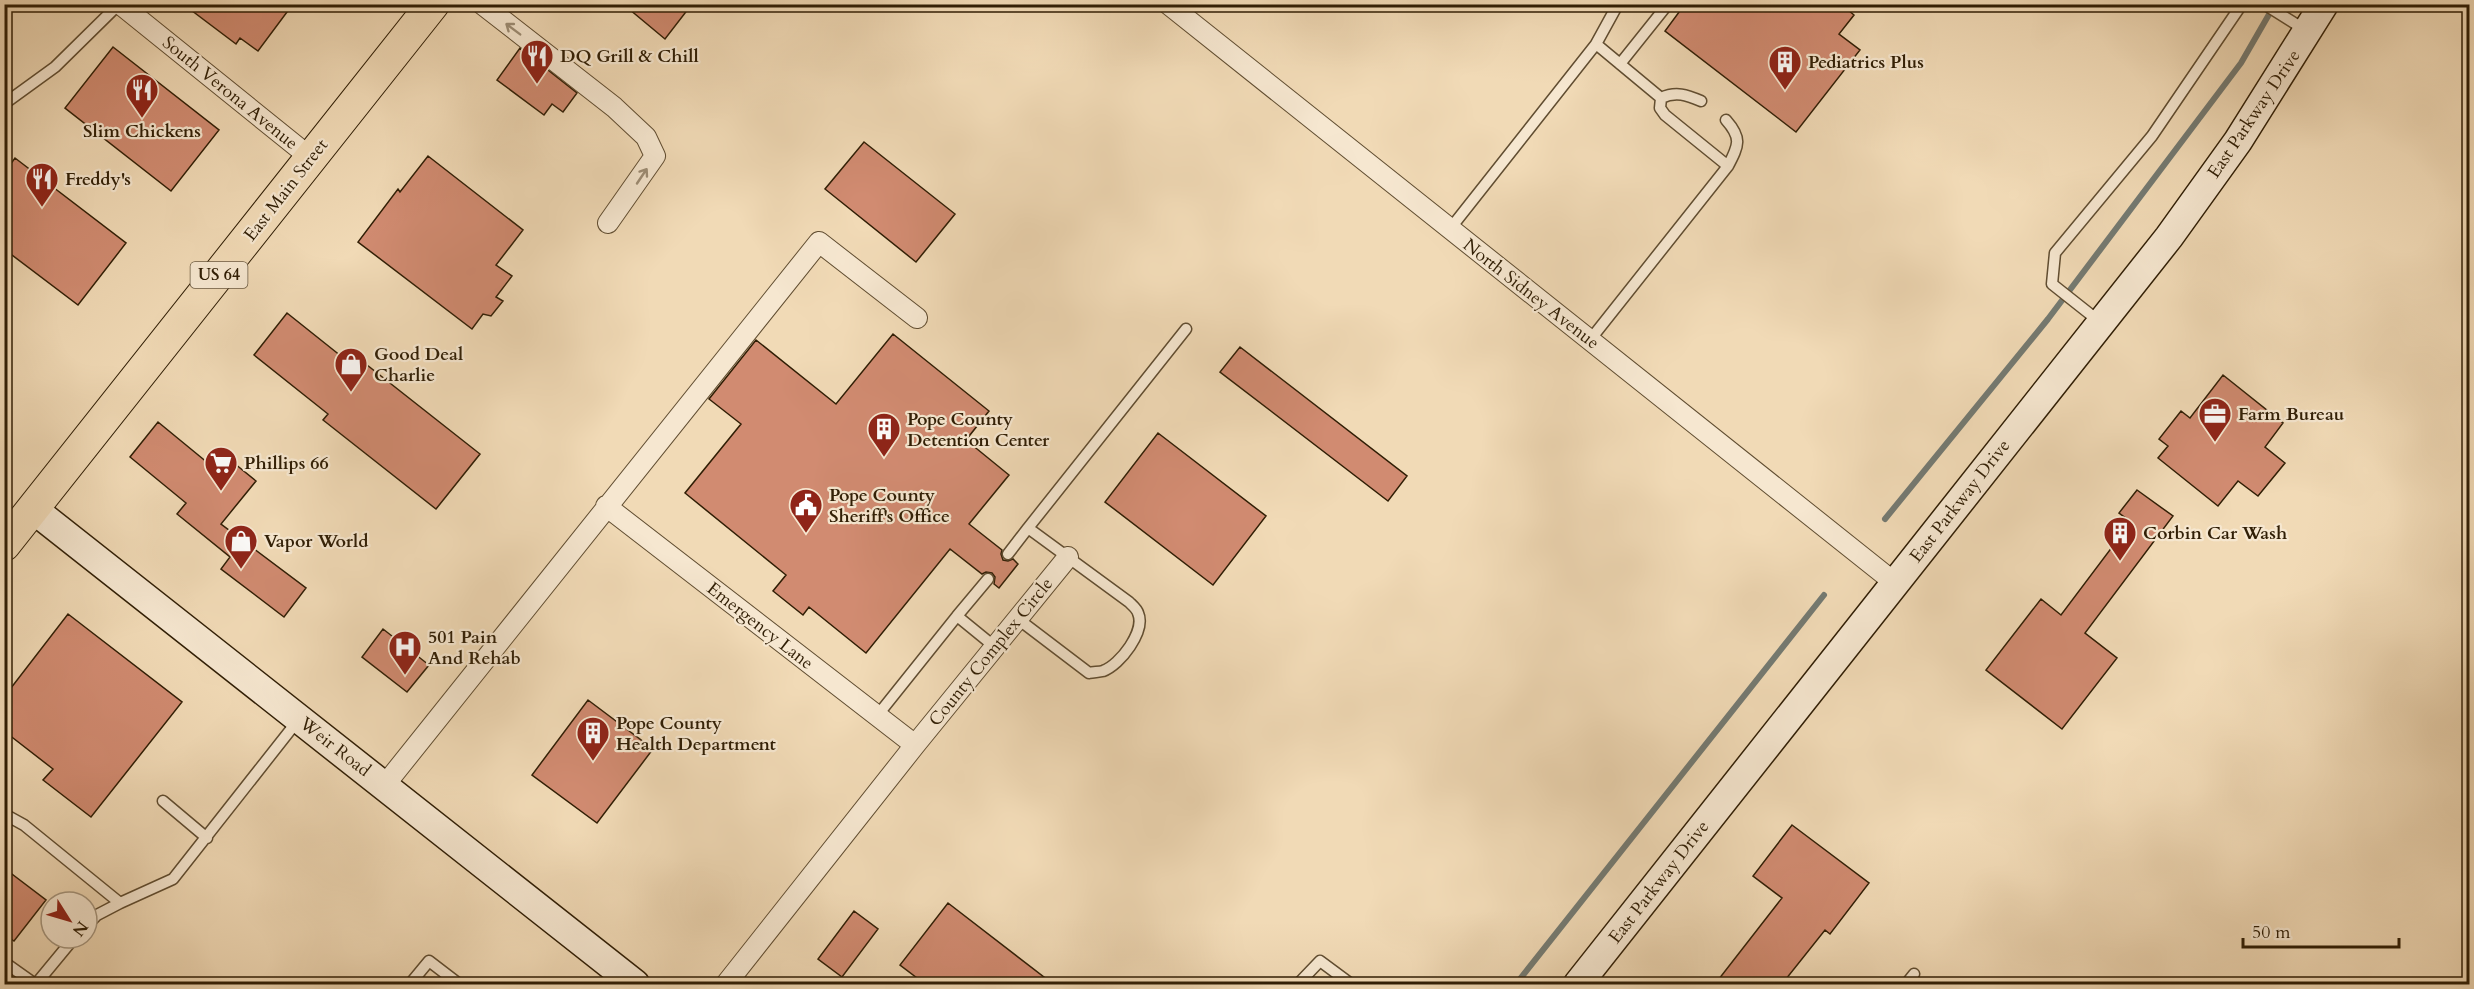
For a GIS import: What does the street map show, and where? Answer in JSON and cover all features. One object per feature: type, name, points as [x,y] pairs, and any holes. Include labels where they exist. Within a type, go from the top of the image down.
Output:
[{"type":"main road","name":"East Main Street","points":[[4,545],[433,4]]},
{"type":"main road","name":"East Parkway Drive","points":[[1578,984],[2169,237],[2238,141],[2324,4]]},
{"type":"main road","name":"Weir Road","points":[[33,509],[636,984]]},
{"type":"street","name":"South Verona Avenue","points":[[119,4],[311,158]]},
{"type":"street","points":[[482,4],[614,106],[646,137],[655,156],[608,223]]},
{"type":"street","name":"North Sidney Avenue","points":[[1168,4],[1895,584]]},
{"type":"street","points":[[384,786],[819,242],[917,318]]},
{"type":"street","name":"Emergency Lane","points":[[606,506],[915,745]]},
{"type":"street","name":"County Complex Circle","points":[[726,984],[915,745],[1068,557]]},
{"type":"lane","points":[[4,104],[55,67],[119,4]]},
{"type":"lane","points":[[1450,229],[1596,44],[1618,4]]},
{"type":"lane","points":[[1620,64],[1668,4]]},
{"type":"lane","points":[[2101,323],[2052,284],[2055,253],[2152,136],[2242,4]]},
{"type":"lane","points":[[2266,5],[2308,32]]},
{"type":"lane","points":[[1596,44],[1661,98]]},
{"type":"lane","points":[[1661,98],[1670,94],[1679,94],[1701,100]]},
{"type":"lane","points":[[1661,98],[1660,108],[1665,115],[1728,166]]},
{"type":"lane","points":[[1590,340],[1728,166],[1735,152],[1738,138],[1735,130],[1726,120]]},
{"type":"lane","points":[[1008,554],[1186,329]]},
{"type":"lane","points":[[1018,619],[1089,673],[1102,671],[1114,665],[1137,637],[1140,625],[1138,612],[1129,602],[1029,528]]},
{"type":"lane","points":[[877,716],[988,579]]},
{"type":"lane","points":[[957,616],[995,646]]},
{"type":"lane","points":[[99,914],[173,879],[299,719]]},
{"type":"lane","points":[[163,801],[207,838]]},
{"type":"lane","points":[[4,814],[24,825],[120,903]]},
{"type":"lane","points":[[4,962],[36,984],[64,950]]},
{"type":"lane","points":[[410,984],[429,961],[459,984]]},
{"type":"lane","points":[[1298,984],[1320,961],[1351,984]]},
{"type":"lane","points":[[1906,984],[1914,974]]},
{"type":"building","points":[[183,4],[236,4],[245,11],[250,4],[293,4],[258,51],[240,38],[236,44]]},
{"type":"building","points":[[623,4],[692,4],[665,39]]},
{"type":"building","name":"Pediatrics Plus","points":[[1685,4],[1841,4],[1854,15],[1839,34],[1860,50],[1796,132],[1665,31]]},
{"type":"building","name":"Slim Chickens","points":[[113,47],[219,130],[171,191],[65,108]]},
{"type":"building","name":"DQ Grill & Chill","points":[[520,48],[577,93],[563,112],[552,104],[544,115],[497,80]]},
{"type":"building","points":[[864,142],[955,214],[916,262],[825,189]]},
{"type":"building","points":[[428,156],[523,230],[496,265],[512,276],[496,297],[503,301],[491,316],[483,314],[472,329],[358,242],[398,189],[400,192]]},
{"type":"building","name":"Freddy's","points":[[15,158],[126,243],[78,305],[4,249],[4,173]]},
{"type":"building","name":"Good Deal Charlie","points":[[287,313],[361,372],[367,365],[480,454],[436,509],[323,420],[328,414],[254,355]]},
{"type":"building","name":"Pope County Detention Center","points":[[893,334],[989,411],[966,440],[1009,475],[969,524],[1002,550],[1003,560],[1013,559],[1018,564],[999,588],[994,584],[995,577],[992,573],[982,574],[950,549],[866,653],[809,607],[803,615],[773,591],[786,575],[685,493],[741,424],[709,399],[756,340],[836,404]]},
{"type":"building","points":[[1240,347],[1407,476],[1388,501],[1220,372]]},
{"type":"building","name":"Farm Bureau","points":[[2223,375],[2283,423],[2265,447],[2285,463],[2258,496],[2238,481],[2218,506],[2158,458],[2168,446],[2159,439],[2181,411],[2190,418]]},
{"type":"building","points":[[158,422],[214,468],[224,455],[256,481],[221,524],[306,588],[284,617],[221,569],[230,557],[177,514],[186,503],[130,457]]},
{"type":"building","points":[[1158,433],[1266,516],[1213,585],[1105,502]]},
{"type":"building","points":[[2137,490],[2173,516],[2085,633],[2117,658],[2062,729],[1986,670],[2041,599],[2061,615],[2131,522],[2119,513]]},
{"type":"building","points":[[68,614],[182,702],[91,817],[43,780],[53,769],[4,731],[4,697]]},
{"type":"building","points":[[383,629],[429,665],[407,692],[362,657]]},
{"type":"building","name":"Pope County Health Department","points":[[588,700],[653,749],[597,823],[532,775]]},
{"type":"building","points":[[1792,825],[1869,883],[1830,934],[1825,930],[1782,984],[1715,984],[1782,898],[1753,876]]},
{"type":"building","points":[[4,868],[39,895],[39,909],[14,941],[4,934]]},
{"type":"building","points":[[948,903],[1053,984],[925,984],[900,965]]},
{"type":"building","points":[[854,911],[878,929],[842,977],[818,959]]},
{"type":"waterway","points":[[1885,519],[2048,319],[2241,63],[2275,4]]},
{"type":"waterway","points":[[1516,984],[1824,595]]},
{"type":"place","name":"DQ Grill & Chill","points":[[537,85]]},
{"type":"place","name":"Pediatrics Plus","points":[[1785,91]]},
{"type":"place","name":"Slim Chickens","points":[[142,119]]},
{"type":"place","name":"Freddy's","points":[[42,208]]},
{"type":"place","name":"Good Deal Charlie","points":[[351,393]]},
{"type":"place","name":"Farm Bureau","points":[[2215,443]]},
{"type":"place","name":"Pope County Detention Center","points":[[884,458]]},
{"type":"place","name":"Phillips 66","points":[[221,492]]},
{"type":"place","name":"Pope County Sheriff's Office","points":[[806,534]]},
{"type":"place","name":"Corbin Car Wash","points":[[2120,562]]},
{"type":"place","name":"Vapor World","points":[[241,570]]},
{"type":"place","name":"501 Pain And Rehab","points":[[405,676]]},
{"type":"place","name":"Pope County Health Department","points":[[593,762]]}]
